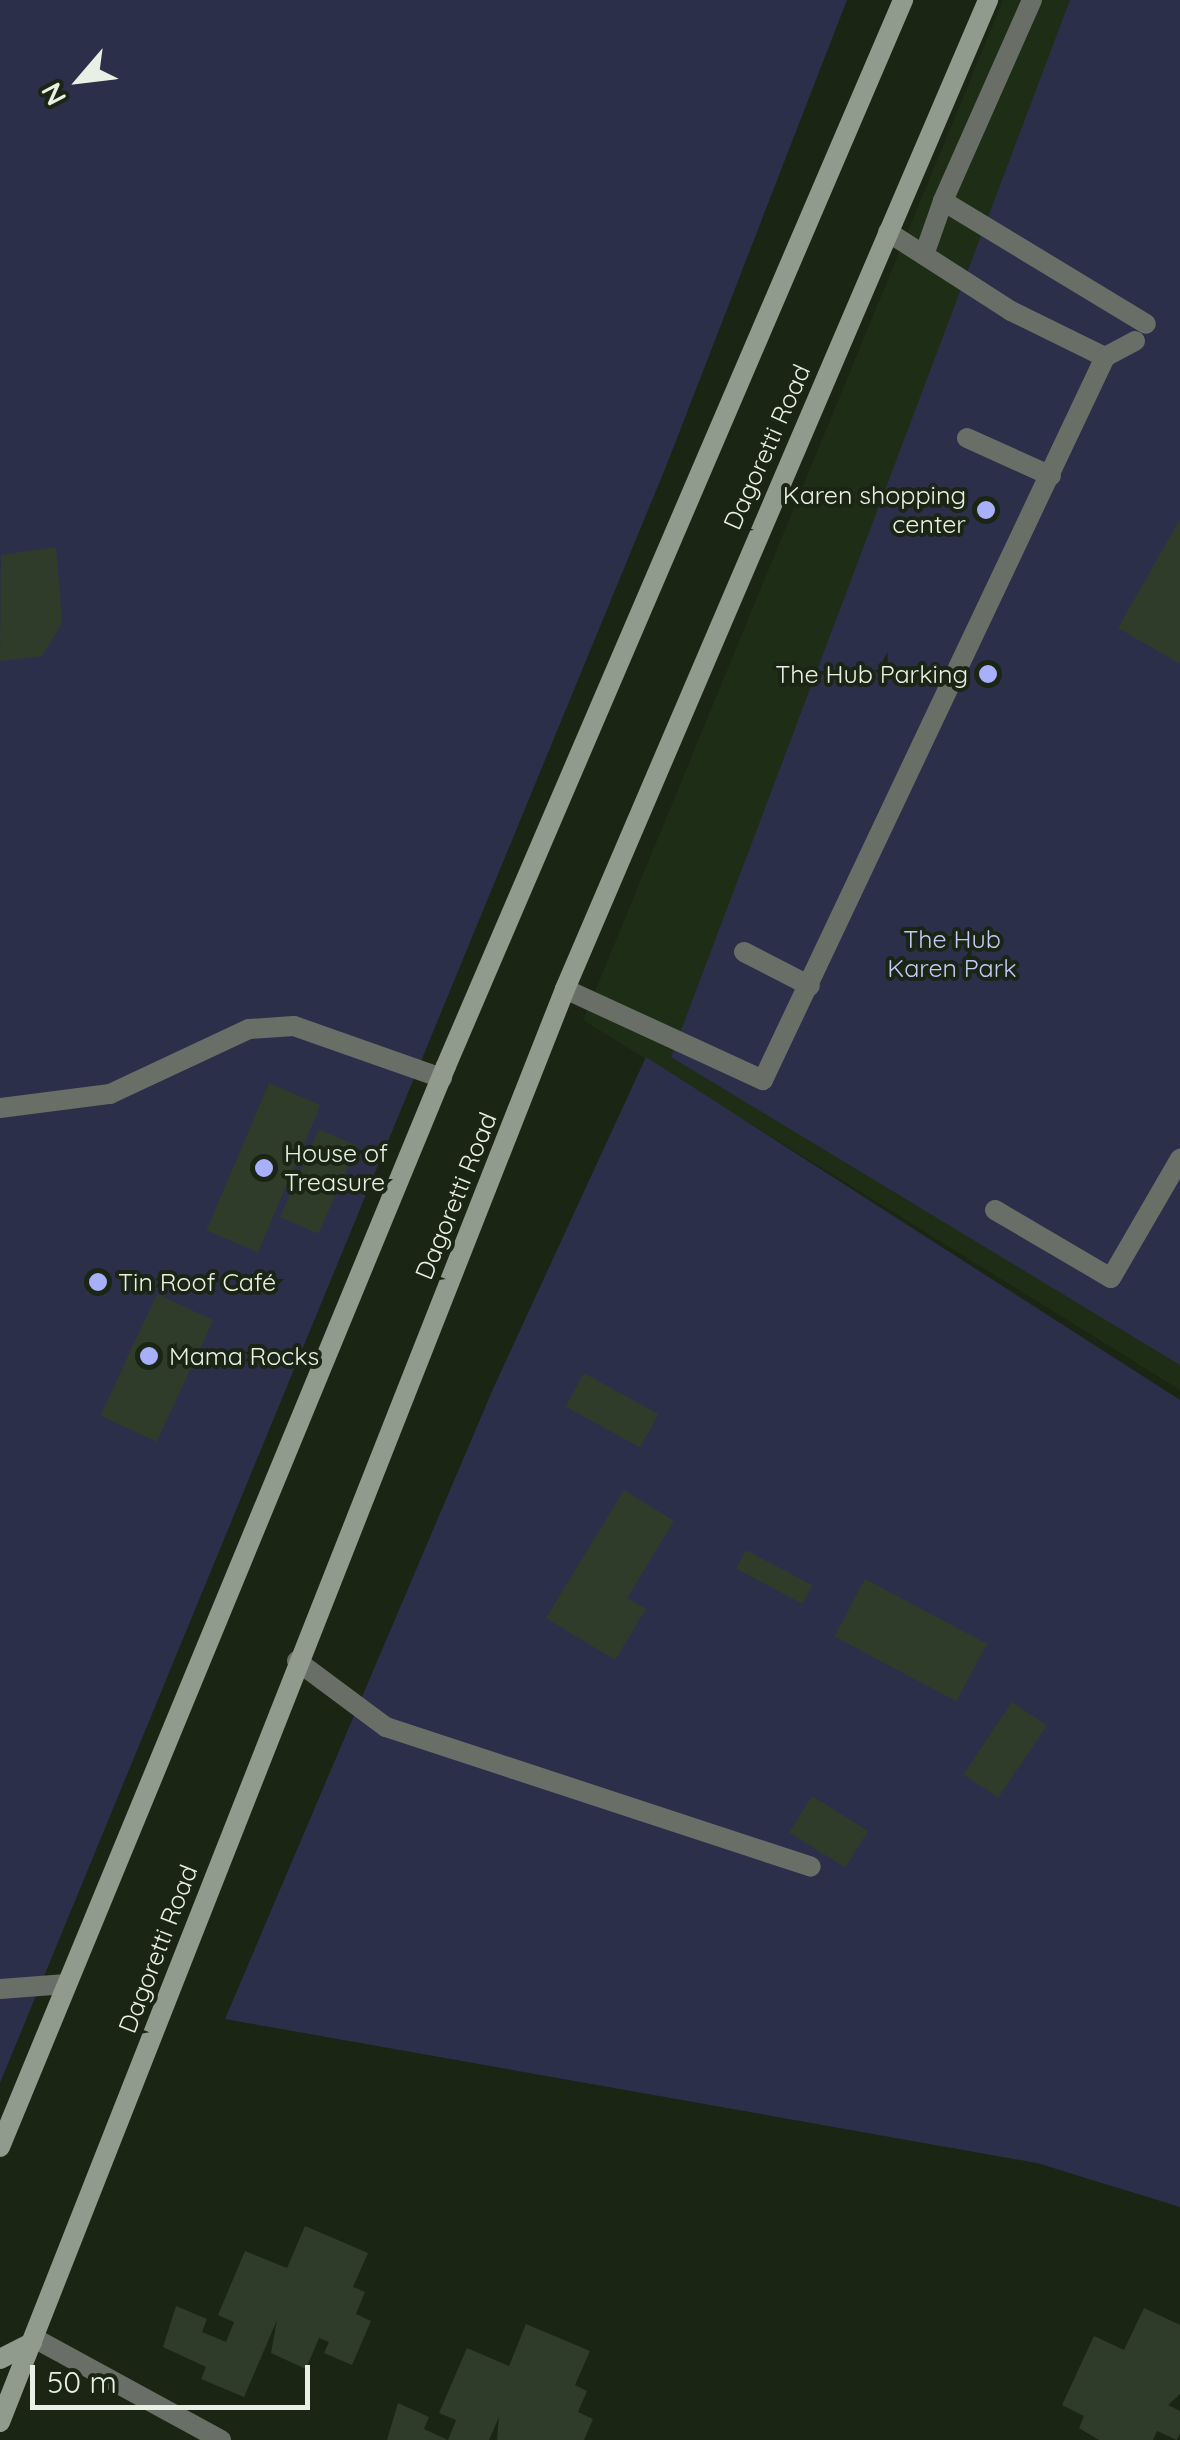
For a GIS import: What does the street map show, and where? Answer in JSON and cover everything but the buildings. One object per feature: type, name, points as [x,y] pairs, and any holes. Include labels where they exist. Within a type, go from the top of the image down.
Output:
[{"type":"main road","name":"Dagoretti Road","points":[[0,2148],[442,1078],[903,0]]},
{"type":"main road","name":"Dagoretti Road","points":[[0,2422],[565,989],[988,0]]},
{"type":"main road","points":[[0,2359],[33,2341]]},
{"type":"street","points":[[924,255],[943,200],[1032,0]]},
{"type":"street","points":[[565,989],[763,1080],[1104,357],[1140,332],[943,200]]},
{"type":"street","points":[[888,232],[1104,357]]},
{"type":"street","points":[[967,438],[1051,476]]},
{"type":"street","points":[[744,952],[810,986]]},
{"type":"street","points":[[0,1108],[110,1094],[249,1029],[294,1026],[442,1078]]},
{"type":"street","points":[[994,1210],[1111,1278],[1180,1159]]},
{"type":"street","points":[[297,1661],[386,1728],[811,1867]]},
{"type":"street","points":[[0,1989],[66,1984]]},
{"type":"street","points":[[33,2341],[221,2440]]},
{"type":"shaded area","name":"The Hub Karen Park","points":[[1003,0],[1180,0],[1180,1390],[583,1020]]},
{"type":"green space","points":[[0,0],[847,0],[667,464],[0,2083]]},
{"type":"green space","name":"The Hub Karen Park","points":[[1070,0],[1180,0],[1180,1365],[671,1057]]},
{"type":"green space","points":[[646,1057],[1180,1400],[1180,2207],[1037,2163],[225,2019],[493,1389]]},
{"type":"place","name":"Karen shopping center","points":[[986,510]]},
{"type":"place","name":"The Hub Parking","points":[[988,674]]},
{"type":"place","name":"House of Treasure","points":[[264,1168]]},
{"type":"place","name":"Tin Roof Café","points":[[98,1282]]},
{"type":"place","name":"Mama Rocks","points":[[149,1356]]}]
